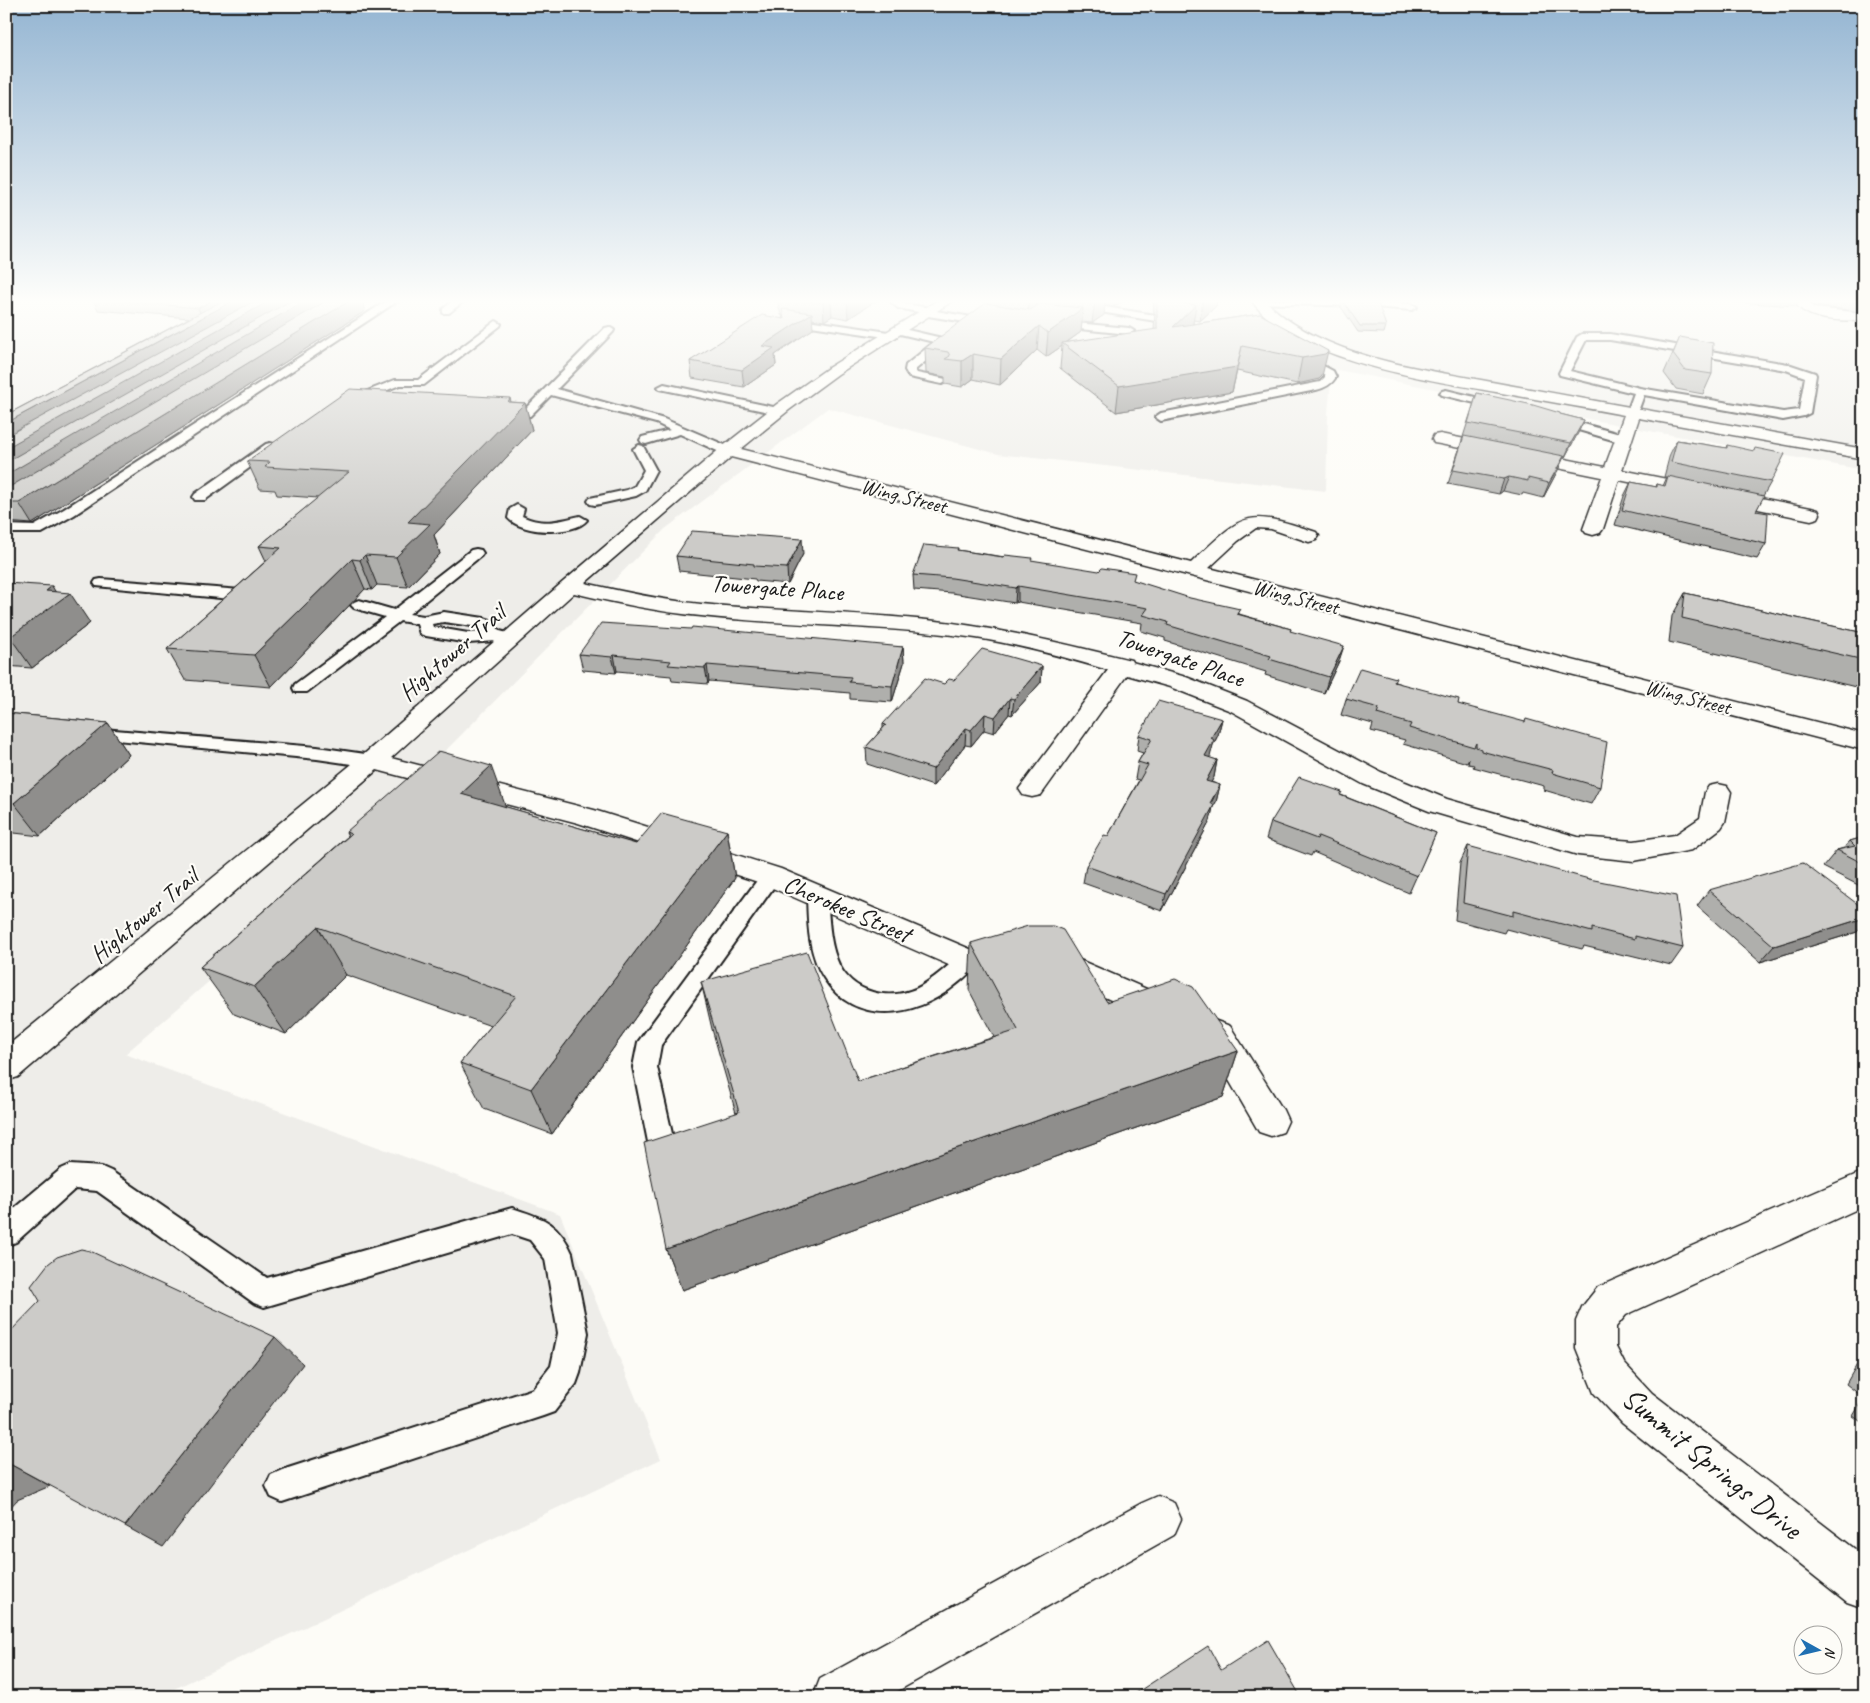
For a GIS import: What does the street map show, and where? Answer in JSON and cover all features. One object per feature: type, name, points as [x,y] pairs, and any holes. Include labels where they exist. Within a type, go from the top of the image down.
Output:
[{"type":"street","name":"Hightower Trail","points":[[6,1067],[372,761],[503,637],[570,586],[728,451],[821,379]]},
{"type":"street","points":[[1453,379],[1864,454]]},
{"type":"street","points":[[1593,529],[1632,412]]},
{"type":"street","points":[[1440,439],[1811,514]]},
{"type":"street","name":"Wing Street","points":[[728,451],[1864,742]]},
{"type":"street","points":[[1194,571],[1238,530],[1252,523],[1270,524],[1309,536]]},
{"type":"street","name":"Towergate Place","points":[[570,586],[632,600],[700,610],[977,632],[1045,645],[1123,665],[1178,682],[1239,706],[1372,778],[1438,805],[1578,846],[1634,852],[1682,843],[1712,822],[1718,792]]},
{"type":"street","points":[[1032,789],[1123,665]]},
{"type":"street","name":"Cherokee Street","points":[[372,761],[585,816],[771,876],[967,961],[1051,959],[1218,1036],[1272,1121]]},
{"type":"street","name":"Summit Springs Drive","points":[[1864,1188],[1612,1301],[1596,1321],[1596,1348],[1609,1378],[1637,1408],[1864,1585]]},
{"type":"street","points":[[838,1697],[1158,1519]]},
{"type":"lane","points":[[6,529],[37,530],[69,512],[272,379]]},
{"type":"lane","points":[[336,408],[399,382],[420,383],[425,379]]},
{"type":"lane","points":[[526,414],[561,379]]},
{"type":"lane","points":[[935,379],[942,381]]},
{"type":"lane","points":[[1160,417],[1316,387],[1329,379]]},
{"type":"lane","points":[[1591,379],[1640,391],[1783,416],[1804,413],[1810,379]]},
{"type":"lane","points":[[664,387],[778,411]]},
{"type":"lane","points":[[550,391],[660,420],[728,451]]},
{"type":"lane","points":[[1632,412],[1640,391]]},
{"type":"lane","points":[[1446,393],[1510,408]]},
{"type":"lane","points":[[1547,418],[1623,439]]},
{"type":"lane","points":[[595,501],[631,493],[640,488],[650,470],[642,444],[682,430]]},
{"type":"lane","points":[[200,497],[278,441]]},
{"type":"lane","points":[[517,509],[515,518],[528,525],[547,528],[567,525],[580,520]]},
{"type":"lane","points":[[301,688],[397,616],[476,553]]},
{"type":"lane","points":[[101,583],[241,595]]},
{"type":"lane","points":[[359,605],[397,616],[424,621],[426,631],[468,638],[503,637]]},
{"type":"lane","points":[[73,732],[317,753],[372,761]]},
{"type":"lane","points":[[662,1147],[645,1067],[650,1042],[771,876]]},
{"type":"lane","points":[[817,896],[820,940],[830,970],[844,986],[866,1001],[894,1004],[920,997],[945,982],[967,961]]},
{"type":"lane","points":[[6,1233],[70,1177],[102,1179],[264,1293],[512,1220],[538,1230],[558,1253],[573,1333],[565,1373],[543,1401],[282,1486]]},
{"type":"shaded area","points":[[6,379],[1331,379],[1328,413],[1326,491],[998,454],[828,408],[665,529],[263,935],[125,1054],[560,1214],[661,1459],[157,1697],[6,1697]]},
{"type":"shaded area","points":[[1386,379],[1864,379],[1864,470],[1655,432]]},
{"type":"building","points":[[73,379],[87,379],[6,423],[6,415]]},
{"type":"building","points":[[110,379],[129,379],[6,448],[6,436]]},
{"type":"building","points":[[152,379],[170,379],[6,475],[6,462]]},
{"type":"building","points":[[193,379],[221,379],[19,503],[6,503],[6,489]]},
{"type":"building","points":[[1110,379],[1160,379],[1119,386]]},
{"type":"building","points":[[350,389],[510,398],[508,402],[525,403],[408,522],[430,524],[396,557],[365,555],[360,560],[352,559],[254,655],[167,649],[281,548],[259,546],[349,472],[265,467],[270,462],[247,461]]},
{"type":"building","points":[[1477,393],[1533,405],[1584,420],[1571,443],[1468,423]]},
{"type":"building","points":[[1464,436],[1564,456],[1549,483],[1528,478],[1528,481],[1509,477],[1504,479],[1453,470]]},
{"type":"building","points":[[1677,440],[1727,448],[1727,445],[1754,451],[1755,448],[1785,454],[1771,482],[1671,462]]},
{"type":"building","points":[[1668,476],[1764,496],[1756,511],[1768,513],[1766,544],[1622,510],[1631,482],[1657,487],[1657,484],[1665,486]]},
{"type":"building","points":[[692,531],[802,539],[787,568],[754,566],[754,564],[676,556]]},
{"type":"building","points":[[924,545],[958,548],[957,550],[1003,557],[1005,555],[1032,558],[1031,560],[1099,571],[1102,568],[1135,573],[1133,580],[1190,598],[1240,609],[1237,614],[1344,646],[1329,677],[1269,659],[1271,656],[1167,625],[1168,622],[1143,615],[1148,608],[1018,586],[1016,588],[952,578],[913,575]]},
{"type":"building","points":[[6,583],[52,586],[46,591],[70,593],[10,637],[6,636]]},
{"type":"building","points":[[1685,593],[1864,633],[1864,660],[1682,618]]},
{"type":"building","points":[[601,623],[691,629],[692,627],[903,647],[892,686],[849,682],[851,677],[707,665],[705,668],[668,665],[671,661],[614,655],[612,657],[579,654]]},
{"type":"building","points":[[982,649],[1042,666],[1014,699],[1010,698],[995,717],[985,714],[971,730],[966,728],[933,769],[866,747],[886,725],[883,724],[925,678],[944,684],[949,679],[954,680]]},
{"type":"building","points":[[1360,668],[1396,678],[1394,682],[1459,699],[1458,704],[1525,722],[1526,719],[1607,742],[1600,787],[1552,773],[1553,770],[1481,751],[1481,749],[1476,747],[1476,743],[1474,747],[1409,728],[1411,724],[1377,714],[1379,708],[1346,699]]},
{"type":"building","points":[[1158,701],[1222,719],[1211,738],[1214,740],[1205,756],[1217,760],[1206,781],[1220,785],[1210,803],[1214,805],[1166,894],[1086,866],[1104,835],[1108,836],[1148,765],[1138,762],[1152,739],[1139,735]]},
{"type":"building","points":[[6,713],[108,723],[14,803],[6,802]]},
{"type":"building","points":[[439,751],[491,766],[461,794],[636,844],[662,813],[727,831],[531,1089],[460,1063],[516,996],[318,927],[254,987],[200,967],[351,834],[346,832]]},
{"type":"building","points":[[1299,777],[1342,792],[1340,795],[1436,833],[1417,876],[1318,836],[1317,839],[1271,822]]},
{"type":"building","points":[[1864,837],[1864,864],[1837,850],[1855,846],[1850,841]]},
{"type":"building","points":[[1468,846],[1589,879],[1676,896],[1683,948],[1635,936],[1635,939],[1592,928],[1592,932],[1513,911],[1513,916],[1463,903]]},
{"type":"building","points":[[1803,863],[1864,909],[1864,918],[1774,946],[1709,890]]},
{"type":"building","points":[[1028,926],[1053,926],[1063,930],[1107,1002],[1175,979],[1193,987],[1238,1051],[666,1249],[644,1143],[739,1112],[701,982],[807,952],[858,1081],[1018,1030],[971,943]]},
{"type":"building","points":[[81,1249],[90,1251],[275,1337],[125,1526],[8,1463],[6,1464],[6,1336],[40,1301],[31,1286],[48,1264],[57,1257]]},
{"type":"building","points":[[1268,1640],[1301,1697],[1130,1697],[1208,1646],[1221,1670]]}]
